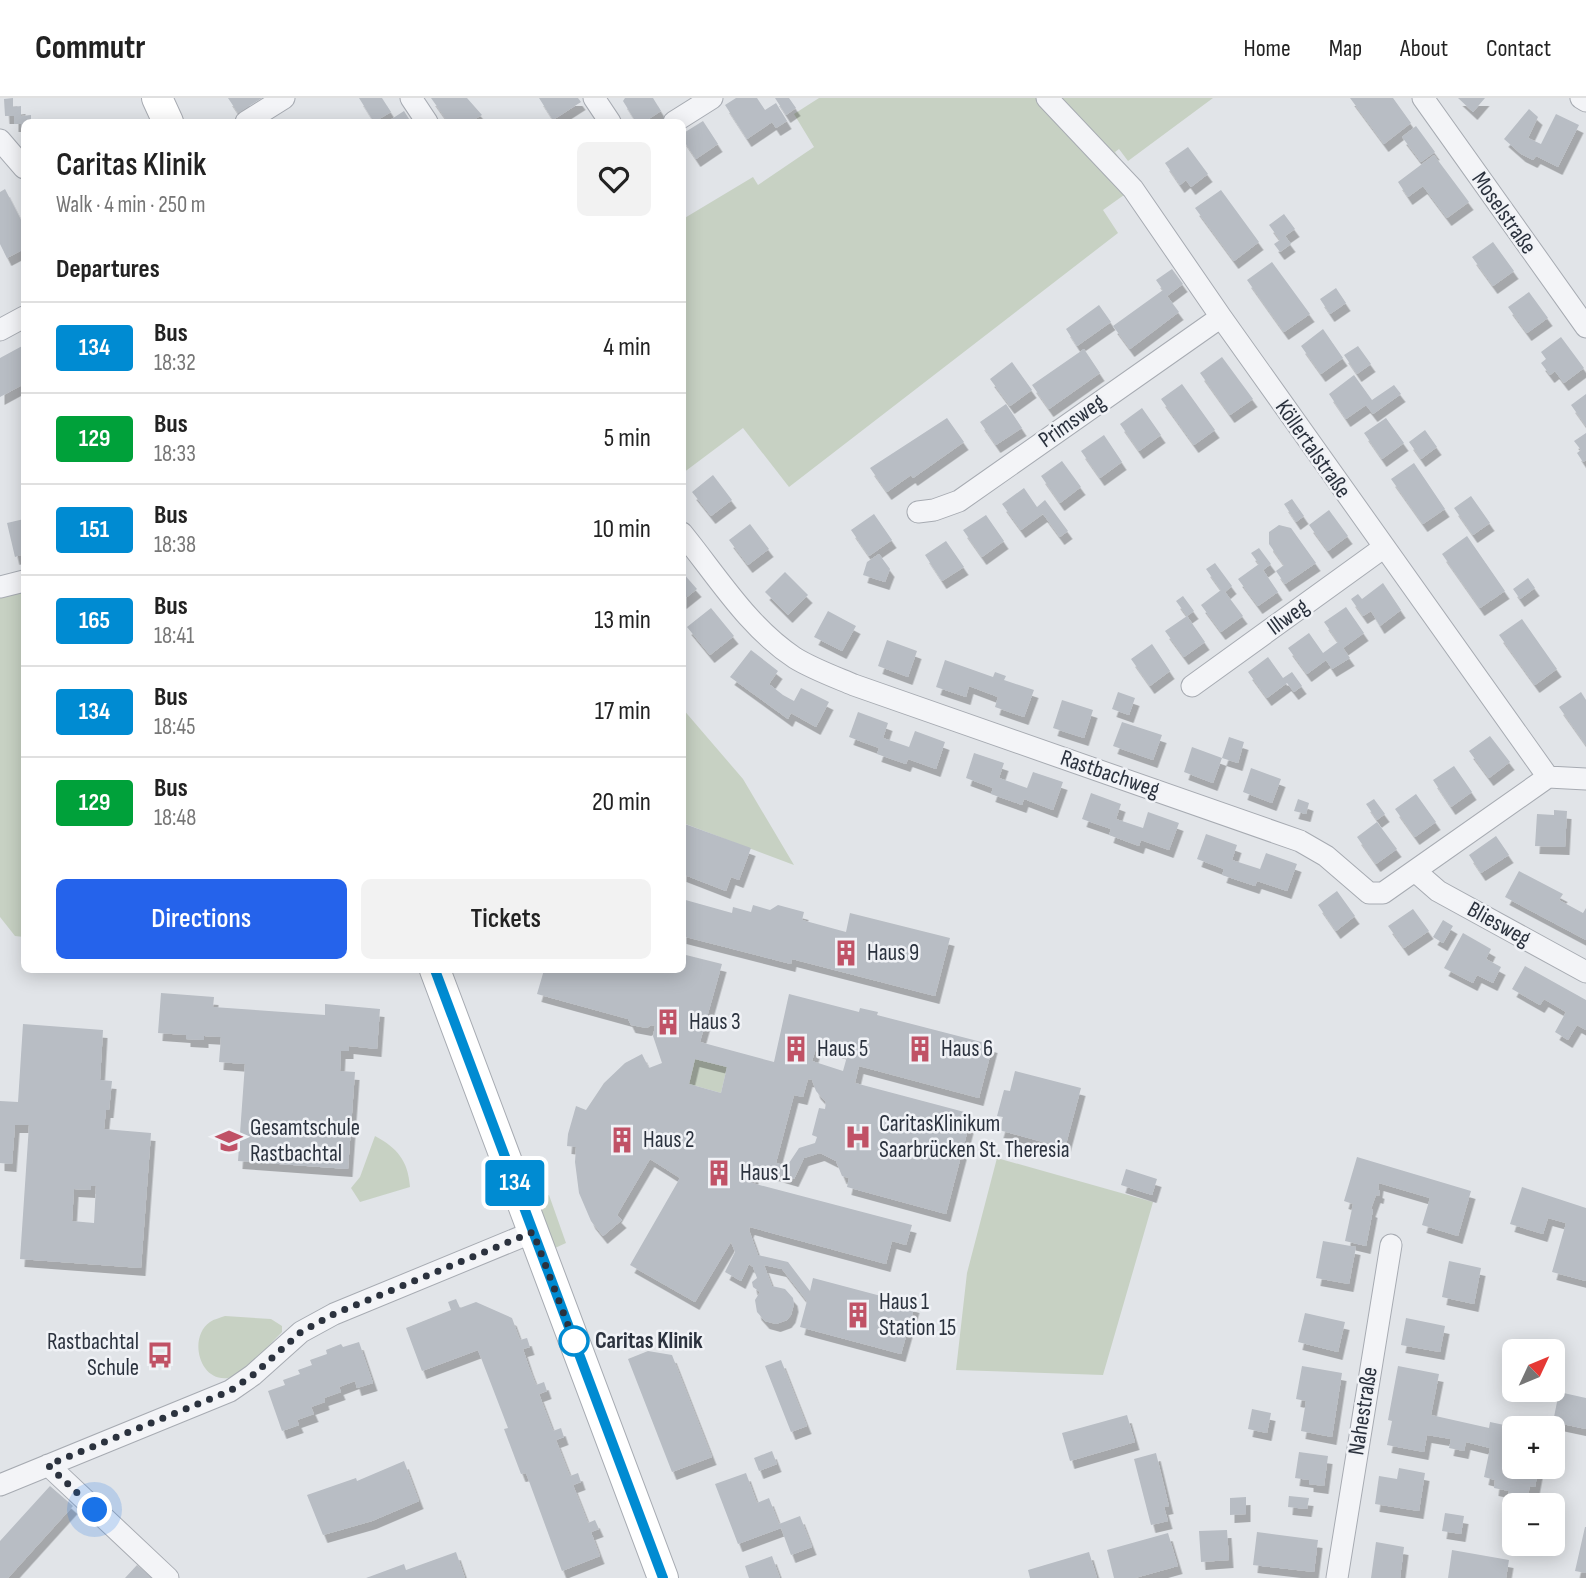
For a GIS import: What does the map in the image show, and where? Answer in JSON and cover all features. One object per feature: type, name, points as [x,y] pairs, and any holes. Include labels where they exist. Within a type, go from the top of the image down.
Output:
[{"type":"street","points":[[157,98],[167,119]]},
{"type":"street","points":[[251,119],[284,98]]},
{"type":"street","points":[[411,98],[425,119]]},
{"type":"street","points":[[594,98],[608,119]]},
{"type":"street","points":[[679,119],[712,98]]},
{"type":"street","name":"Köllertalstraße","points":[[1047,98],[1133,189],[1383,548],[1548,777]]},
{"type":"street","name":"Moselstraße","points":[[1423,98],[1586,327]]},
{"type":"street","points":[[1581,98],[1586,101]]},
{"type":"street","points":[[0,140],[21,164]]},
{"type":"street","name":"Primsweg","points":[[918,512],[934,510],[958,501],[1220,317]]},
{"type":"street","points":[[0,330],[21,319]]},
{"type":"street","name":"Rastbachweg","points":[[686,538],[758,627],[797,659],[854,685],[1300,841],[1326,856],[1370,893],[1383,893],[1548,777]]},
{"type":"street","name":"Illweg","points":[[1192,686],[1383,548]]},
{"type":"street","points":[[0,587],[21,582]]},
{"type":"street","points":[[1548,777],[1586,779]]},
{"type":"street","name":"Bliesweg","points":[[1415,871],[1438,891],[1586,972]]},
{"type":"street","points":[[436,973],[663,1578]]},
{"type":"street","points":[[0,1485],[230,1391],[253,1375],[301,1332],[334,1314],[533,1232]]},
{"type":"street","name":"Nahestraße","points":[[1337,1578],[1391,1245]]},
{"type":"street","points":[[48,1465],[168,1578]]},
{"type":"green space","points":[[819,98],[1213,98],[1128,161],[1119,149],[1115,152],[1138,185],[1103,210],[1118,233],[789,487],[743,428],[686,471],[686,217],[753,177],[758,185],[814,147],[794,114]]},
{"type":"green space","points":[[21,591],[21,937],[15,936],[0,917],[0,596]]},
{"type":"green space","points":[[686,713],[743,779],[794,865],[686,824]]},
{"type":"green space","points":[[695,1059],[727,1067],[721,1093],[689,1084]]},
{"type":"green space","points":[[375,1136],[400,1156],[407,1169],[410,1187],[360,1202],[351,1188],[360,1177]]},
{"type":"green space","points":[[997,1158],[1153,1202],[1103,1375],[956,1370],[967,1273]]},
{"type":"green space","points":[[549,1195],[566,1243],[555,1248],[537,1200]]},
{"type":"green space","points":[[225,1316],[271,1319],[282,1326],[282,1332],[256,1358],[242,1371],[228,1378],[210,1373],[204,1366],[198,1347],[203,1329],[212,1321]]},
{"type":"building","points":[[13,98],[13,107],[21,106],[21,116],[31,115],[31,119],[21,119],[21,124],[14,124],[14,116],[5,116],[4,99]]},
{"type":"building","points":[[228,98],[262,98],[238,113]]},
{"type":"building","points":[[359,98],[382,98],[391,112],[379,119],[372,119]]},
{"type":"building","points":[[431,98],[467,98],[482,115],[475,119],[446,119]]},
{"type":"building","points":[[539,98],[578,98],[581,102],[555,119]]},
{"type":"building","points":[[625,98],[653,98],[661,111],[649,119],[634,119],[623,101]]},
{"type":"building","points":[[736,98],[757,98],[765,110],[776,103],[787,121],[776,128],[772,122],[747,139],[725,105]]},
{"type":"building","points":[[775,98],[789,98],[796,108],[786,115]]},
{"type":"building","points":[[1350,98],[1393,98],[1411,123],[1384,144]]},
{"type":"building","points":[[1458,98],[1485,98],[1473,112]]},
{"type":"building","points":[[1529,109],[1538,117],[1528,138],[1541,144],[1556,114],[1579,125],[1558,167],[1536,156],[1533,160],[1521,154],[1504,139]]},
{"type":"building","points":[[404,111],[409,119],[392,119]]},
{"type":"building","points":[[703,121],[718,144],[696,159],[686,144],[686,132]]},
{"type":"building","points":[[1416,126],[1435,152],[1421,162],[1402,137]]},
{"type":"building","points":[[1188,147],[1208,174],[1191,187],[1186,180],[1180,185],[1165,163]]},
{"type":"building","points":[[1434,155],[1469,202],[1447,218],[1423,186],[1408,197],[1398,182]]},
{"type":"building","points":[[5,189],[21,220],[21,251],[7,258],[0,244],[0,192]]},
{"type":"building","points":[[1221,190],[1259,242],[1234,261],[1195,208]]},
{"type":"building","points":[[1284,214],[1295,229],[1285,236],[1291,244],[1280,252],[1274,244],[1280,240],[1269,225]]},
{"type":"building","points":[[1493,242],[1514,271],[1493,286],[1472,257]]},
{"type":"building","points":[[1272,262],[1310,314],[1284,332],[1247,280]]},
{"type":"building","points":[[1172,269],[1183,284],[1167,296],[1179,312],[1130,349],[1113,326],[1163,290],[1156,280]]},
{"type":"building","points":[[1336,288],[1346,303],[1330,314],[1320,299]]},
{"type":"building","points":[[1529,292],[1548,318],[1527,333],[1508,307]]},
{"type":"building","points":[[1099,305],[1111,322],[1077,346],[1066,329]]},
{"type":"building","points":[[1323,329],[1343,358],[1321,374],[1301,346]]},
{"type":"building","points":[[1561,337],[1584,368],[1564,383],[1555,371],[1550,375],[1541,363],[1546,359],[1541,352]]},
{"type":"building","points":[[1358,346],[1371,364],[1357,374],[1344,355]]},
{"type":"building","points":[[21,347],[21,386],[0,397],[0,358]]},
{"type":"building","points":[[1084,349],[1100,373],[1049,409],[1032,385]]},
{"type":"building","points":[[1222,357],[1253,399],[1230,415],[1200,373]]},
{"type":"building","points":[[1012,362],[1032,390],[1010,406],[990,379]]},
{"type":"building","points":[[1354,375],[1372,400],[1394,385],[1401,394],[1373,414],[1366,405],[1346,419],[1329,394]]},
{"type":"building","points":[[1182,384],[1215,430],[1194,445],[1161,399]]},
{"type":"building","points":[[1586,394],[1586,426],[1571,405]]},
{"type":"building","points":[[1006,404],[1022,428],[996,445],[980,422]]},
{"type":"building","points":[[1142,408],[1161,435],[1139,451],[1120,424]]},
{"type":"building","points":[[947,418],[964,442],[913,478],[911,475],[887,492],[870,468]]},
{"type":"building","points":[[1386,418],[1404,443],[1382,459],[1364,433]]},
{"type":"building","points":[[1425,430],[1437,447],[1421,459],[1409,442]]},
{"type":"building","points":[[1586,433],[1586,460],[1583,462],[1577,453],[1581,450],[1574,441]]},
{"type":"building","points":[[1104,435],[1122,462],[1100,478],[1081,451]]},
{"type":"building","points":[[1062,461],[1081,487],[1060,503],[1041,476]]},
{"type":"building","points":[[1414,463],[1445,509],[1423,524],[1391,479]]},
{"type":"building","points":[[713,475],[732,500],[711,516],[692,492]]},
{"type":"building","points":[[1024,488],[1037,507],[1045,500],[1068,531],[1060,537],[1043,514],[1021,530],[1002,504]]},
{"type":"building","points":[[1471,496],[1490,523],[1473,535],[1454,508]]},
{"type":"building","points":[[1292,499],[1304,516],[1296,522],[1284,504]]},
{"type":"building","points":[[1329,510],[1348,536],[1328,551],[1309,525]]},
{"type":"building","points":[[874,514],[892,540],[869,556],[851,530]]},
{"type":"building","points":[[986,515],[1004,541],[982,557],[963,530]]},
{"type":"building","points":[[21,520],[21,555],[15,557],[7,523]]},
{"type":"building","points":[[750,524],[769,549],[748,565],[729,540]]},
{"type":"building","points":[[1279,525],[1291,528],[1316,563],[1285,584],[1276,571],[1284,565],[1269,544],[1269,532]]},
{"type":"building","points":[[1467,536],[1505,591],[1480,608],[1442,554]]},
{"type":"building","points":[[946,541],[964,567],[942,581],[925,555]]},
{"type":"building","points":[[1259,548],[1271,564],[1263,570],[1278,592],[1258,606],[1238,579],[1259,564],[1251,553]]},
{"type":"building","points":[[879,554],[890,569],[885,582],[863,575],[867,562]]},
{"type":"building","points":[[1215,563],[1232,586],[1225,592],[1243,616],[1221,632],[1201,605],[1221,590],[1206,569]]},
{"type":"building","points":[[785,572],[808,595],[788,615],[765,592]]},
{"type":"building","points":[[686,577],[697,589],[686,598]]},
{"type":"building","points":[[1528,578],[1535,588],[1520,599],[1513,589]]},
{"type":"building","points":[[1383,583],[1401,610],[1380,626],[1371,611],[1363,616],[1351,599],[1358,594],[1362,599]]},
{"type":"building","points":[[1183,596],[1194,611],[1187,616],[1176,601]]},
{"type":"building","points":[[1346,607],[1364,633],[1343,648],[1350,658],[1332,669],[1326,660],[1307,674],[1288,648],[1309,633],[1323,653],[1338,642],[1324,622]]},
{"type":"building","points":[[711,608],[734,636],[710,655],[687,627]]},
{"type":"building","points":[[828,611],[856,626],[842,651],[814,637]]},
{"type":"building","points":[[1187,616],[1205,642],[1184,657],[1165,631]]},
{"type":"building","points":[[1522,619],[1557,669],[1535,685],[1499,635]]},
{"type":"building","points":[[887,640],[917,651],[908,677],[878,666]]},
{"type":"building","points":[[1152,644],[1170,671],[1150,686],[1131,659]]},
{"type":"building","points":[[751,650],[778,671],[769,684],[783,695],[794,701],[801,688],[829,702],[816,727],[791,713],[788,719],[730,677]]},
{"type":"building","points":[[1268,657],[1283,678],[1292,672],[1302,686],[1294,692],[1287,683],[1267,698],[1248,672]]},
{"type":"building","points":[[945,660],[993,677],[995,672],[1006,676],[1004,680],[1034,690],[1024,717],[995,707],[998,697],[969,686],[966,697],[936,687]]},
{"type":"building","points":[[1118,692],[1135,698],[1129,715],[1112,709]]},
{"type":"building","points":[[1581,692],[1586,700],[1586,745],[1559,707]]},
{"type":"building","points":[[1062,700],[1093,710],[1084,738],[1053,728]]},
{"type":"building","points":[[858,712],[888,723],[883,738],[909,747],[915,731],[945,742],[936,769],[908,759],[906,764],[877,754],[879,748],[849,737]]},
{"type":"building","points":[[1122,722],[1162,735],[1153,760],[1113,746]]},
{"type":"building","points":[[1490,736],[1510,762],[1489,778],[1469,751]]},
{"type":"building","points":[[1229,737],[1244,742],[1238,763],[1222,758]]},
{"type":"building","points":[[1192,747],[1222,758],[1213,783],[1184,772]]},
{"type":"building","points":[[974,753],[1004,763],[999,778],[1027,788],[1033,772],[1063,782],[1053,810],[1024,799],[1022,805],[991,794],[993,788],[966,778]]},
{"type":"building","points":[[1454,766],[1472,792],[1451,807],[1433,780]]},
{"type":"building","points":[[1251,768],[1281,779],[1272,803],[1243,792]]},
{"type":"building","points":[[1091,793],[1121,804],[1116,819],[1143,828],[1148,812],[1179,823],[1169,850],[1141,840],[1139,846],[1109,835],[1111,829],[1082,819]]},
{"type":"building","points":[[1416,794],[1436,822],[1415,837],[1395,809]]},
{"type":"building","points":[[1298,799],[1309,803],[1306,814],[1294,811]]},
{"type":"building","points":[[1374,799],[1385,814],[1377,820],[1366,804]]},
{"type":"building","points":[[1554,810],[1567,811],[1565,847],[1535,846],[1537,814],[1554,815]]},
{"type":"building","points":[[1377,822],[1397,849],[1376,864],[1357,837]]},
{"type":"building","points":[[686,824],[751,848],[739,880],[731,877],[726,891],[686,876]]},
{"type":"building","points":[[1206,834],[1237,845],[1232,860],[1260,869],[1266,853],[1297,864],[1287,891],[1257,881],[1255,886],[1222,875],[1224,869],[1197,859]]},
{"type":"building","points":[[1496,836],[1509,855],[1481,873],[1469,855]]},
{"type":"building","points":[[1519,871],[1563,894],[1559,900],[1583,913],[1586,908],[1586,940],[1505,897]]},
{"type":"building","points":[[1337,891],[1355,916],[1336,931],[1318,905]]},
{"type":"building","name":"Haus 9","points":[[686,900],[732,913],[733,907],[751,912],[753,905],[770,910],[778,905],[804,912],[802,920],[846,932],[850,913],[950,938],[935,996],[792,959],[791,964],[686,937]]},
{"type":"building","points":[[1413,909],[1429,931],[1404,948],[1388,926]]},
{"type":"building","points":[[1443,920],[1453,926],[1443,943],[1433,937]]},
{"type":"building","points":[[1463,933],[1491,949],[1486,959],[1501,967],[1493,983],[1477,975],[1473,983],[1444,968]]},
{"type":"building","points":[[686,955],[722,964],[700,1042],[774,1062],[789,994],[859,1012],[860,1008],[878,1012],[877,1015],[993,1045],[979,1098],[859,1066],[855,1083],[972,1114],[946,1214],[847,1187],[849,1178],[842,1176],[836,1161],[820,1153],[804,1158],[794,1179],[756,1168],[752,1183],[912,1225],[906,1245],[892,1241],[886,1264],[750,1227],[749,1230],[758,1255],[788,1262],[810,1291],[813,1278],[915,1305],[901,1354],[800,1327],[807,1301],[782,1269],[764,1265],[772,1286],[785,1289],[793,1298],[794,1304],[787,1320],[776,1324],[765,1321],[757,1312],[755,1300],[760,1292],[753,1287],[752,1282],[757,1278],[753,1267],[749,1264],[741,1281],[725,1272],[735,1252],[731,1242],[695,1302],[630,1265],[680,1178],[650,1159],[617,1215],[622,1220],[603,1236],[591,1221],[579,1193],[576,1147],[567,1146],[568,1134],[576,1106],[586,1110],[604,1083],[625,1063],[642,1054],[649,1068],[662,1063],[653,1036],[655,1026],[647,1028],[631,1025],[628,1019],[537,994],[543,973],[686,973]],"holes":[[[817,1045],[848,1053],[843,1071],[812,1061]],[[695,1059],[727,1067],[721,1093],[689,1084]],[[808,1079],[812,1080],[816,1091],[826,1102],[825,1109],[819,1108],[812,1135],[817,1137],[815,1143],[799,1148],[787,1166],[776,1163],[794,1095],[803,1097]]]},
{"type":"building","points":[[1525,966],[1586,1000],[1586,1030],[1577,1025],[1568,1040],[1555,1032],[1566,1012],[1544,999],[1540,1005],[1512,989]]},
{"type":"building","points":[[161,993],[214,997],[213,1007],[325,1015],[325,1004],[380,1009],[377,1049],[349,1046],[349,1051],[341,1051],[340,1071],[355,1072],[348,1169],[238,1161],[245,1064],[219,1062],[221,1037],[186,1039],[186,1035],[158,1033]]},
{"type":"building","points":[[23,1024],[103,1030],[100,1080],[112,1081],[104,1129],[151,1133],[141,1268],[20,1259],[29,1125],[15,1125],[12,1164],[0,1163],[0,1101],[18,1102]],"holes":[[[91,1186],[96,1186],[94,1223],[72,1221],[74,1189],[91,1190]]]},
{"type":"building","points":[[1015,1071],[1081,1088],[1065,1148],[999,1130],[1003,1117],[997,1116],[1004,1090],[1010,1091]]},
{"type":"building","points":[[1357,1157],[1471,1191],[1458,1236],[1422,1225],[1430,1198],[1379,1183],[1379,1196],[1376,1195],[1371,1209],[1373,1210],[1366,1246],[1345,1241],[1353,1204],[1344,1201]]},
{"type":"building","points":[[1126,1169],[1157,1179],[1152,1195],[1121,1185]]},
{"type":"building","points":[[1522,1187],[1586,1208],[1586,1281],[1552,1272],[1566,1223],[1548,1218],[1543,1234],[1510,1224]]},
{"type":"building","points":[[1323,1241],[1356,1247],[1349,1284],[1316,1278]]},
{"type":"building","points":[[1449,1261],[1481,1268],[1474,1304],[1442,1297]]},
{"type":"building","points":[[456,1299],[460,1308],[476,1302],[512,1318],[520,1340],[527,1338],[530,1347],[523,1349],[529,1367],[536,1385],[544,1382],[547,1391],[539,1394],[553,1431],[561,1428],[564,1437],[556,1440],[570,1476],[578,1473],[581,1482],[573,1485],[588,1523],[595,1520],[599,1529],[591,1532],[600,1556],[562,1571],[526,1473],[521,1474],[504,1429],[508,1428],[478,1350],[422,1371],[406,1328],[451,1310],[448,1302]]},
{"type":"building","points":[[1305,1313],[1345,1322],[1338,1352],[1298,1342]]},
{"type":"building","points":[[1406,1318],[1445,1326],[1440,1352],[1401,1345]]},
{"type":"building","points":[[359,1342],[373,1383],[357,1388],[355,1381],[339,1387],[341,1392],[324,1398],[325,1402],[311,1407],[314,1414],[297,1420],[299,1425],[282,1431],[268,1391],[285,1385],[283,1380],[300,1374],[298,1370],[312,1365],[310,1360],[327,1354],[326,1350],[341,1344],[343,1347]]},
{"type":"building","points":[[648,1351],[672,1355],[712,1457],[672,1472],[628,1359]]},
{"type":"building","points":[[781,1360],[807,1426],[791,1432],[765,1366]]},
{"type":"building","points":[[1302,1366],[1342,1373],[1332,1437],[1301,1431],[1306,1401],[1296,1399]]},
{"type":"building","points":[[1398,1366],[1439,1374],[1431,1415],[1489,1428],[1490,1422],[1502,1424],[1502,1479],[1537,1479],[1535,1487],[1530,1486],[1528,1493],[1509,1493],[1494,1488],[1495,1480],[1484,1477],[1490,1448],[1466,1442],[1464,1451],[1449,1448],[1451,1439],[1427,1435],[1424,1452],[1387,1445],[1392,1421],[1388,1420]]},
{"type":"building","points":[[1565,1393],[1586,1398],[1586,1429],[1565,1425],[1565,1416],[1554,1416],[1557,1402],[1565,1402]]},
{"type":"building","points":[[1252,1409],[1271,1413],[1267,1433],[1248,1429]]},
{"type":"building","points":[[1127,1415],[1135,1442],[1070,1461],[1062,1433]]},
{"type":"building","points":[[772,1451],[777,1464],[759,1471],[754,1458]]},
{"type":"building","points":[[1299,1452],[1328,1456],[1324,1486],[1295,1478]]},
{"type":"building","points":[[1156,1453],[1169,1506],[1164,1507],[1168,1521],[1151,1525],[1134,1459]]},
{"type":"building","points":[[404,1461],[419,1501],[372,1521],[323,1535],[307,1495],[356,1478],[357,1481]]},
{"type":"building","points":[[1399,1468],[1425,1473],[1419,1511],[1375,1504],[1379,1476],[1397,1479]]},
{"type":"building","points":[[746,1473],[757,1503],[769,1498],[779,1524],[800,1516],[812,1547],[791,1555],[781,1528],[738,1544],[715,1484]]},
{"type":"building","points":[[50,1486],[73,1506],[8,1578],[0,1578],[0,1541]]},
{"type":"building","points":[[1289,1496],[1309,1498],[1307,1509],[1288,1507]]},
{"type":"building","points":[[1246,1497],[1246,1514],[1230,1515],[1230,1498]]},
{"type":"building","points":[[1445,1513],[1464,1516],[1461,1534],[1442,1531]]},
{"type":"building","points":[[1586,1527],[1586,1573],[1575,1571]]},
{"type":"building","points":[[1227,1530],[1229,1560],[1201,1562],[1199,1531]]},
{"type":"building","points":[[1257,1532],[1318,1540],[1314,1572],[1253,1565]]},
{"type":"building","points":[[1168,1533],[1178,1566],[1135,1578],[1114,1578],[1107,1550]]},
{"type":"building","points":[[1376,1542],[1404,1547],[1400,1578],[1371,1578]]},
{"type":"building","points":[[1452,1550],[1509,1560],[1506,1578],[1448,1578]]},
{"type":"building","points":[[456,1552],[465,1578],[366,1578],[404,1564],[406,1570]]},
{"type":"building","points":[[1089,1552],[1097,1578],[1030,1578],[1028,1570]]},
{"type":"building","points":[[772,1556],[780,1578],[749,1578],[745,1566]]},
{"type":"building","points":[[137,1565],[152,1578],[125,1578]]},
{"type":"bus line","name":"134","points":[[436,973],[663,1578]]},
{"type":"place","name":"Haus 9","points":[[846,953]]},
{"type":"place","name":"Haus 3","points":[[668,1022]]},
{"type":"place","name":"Haus 5","points":[[796,1049]]},
{"type":"place","name":"Haus 6","points":[[920,1049]]},
{"type":"place","name":"CaritasKlinikum Saarbrücken St. Theresia","points":[[858,1137]]},
{"type":"place","name":"Haus 2","points":[[622,1140]]},
{"type":"place","name":"Gesamtschule Rastbachtal","points":[[229,1141]]},
{"type":"place","name":"Haus 1","points":[[719,1173]]},
{"type":"place","name":"Haus 1 Station 15","points":[[858,1315]]},
{"type":"place","name":"Caritas Klinik","points":[[574,1341]]},
{"type":"place","name":"Rastbachtal Schule","points":[[160,1355]]},
{"type":"route","points":[[95,1510],[48,1465],[230,1391],[253,1375],[301,1332],[334,1314],[533,1232],[574,1341]]}]
